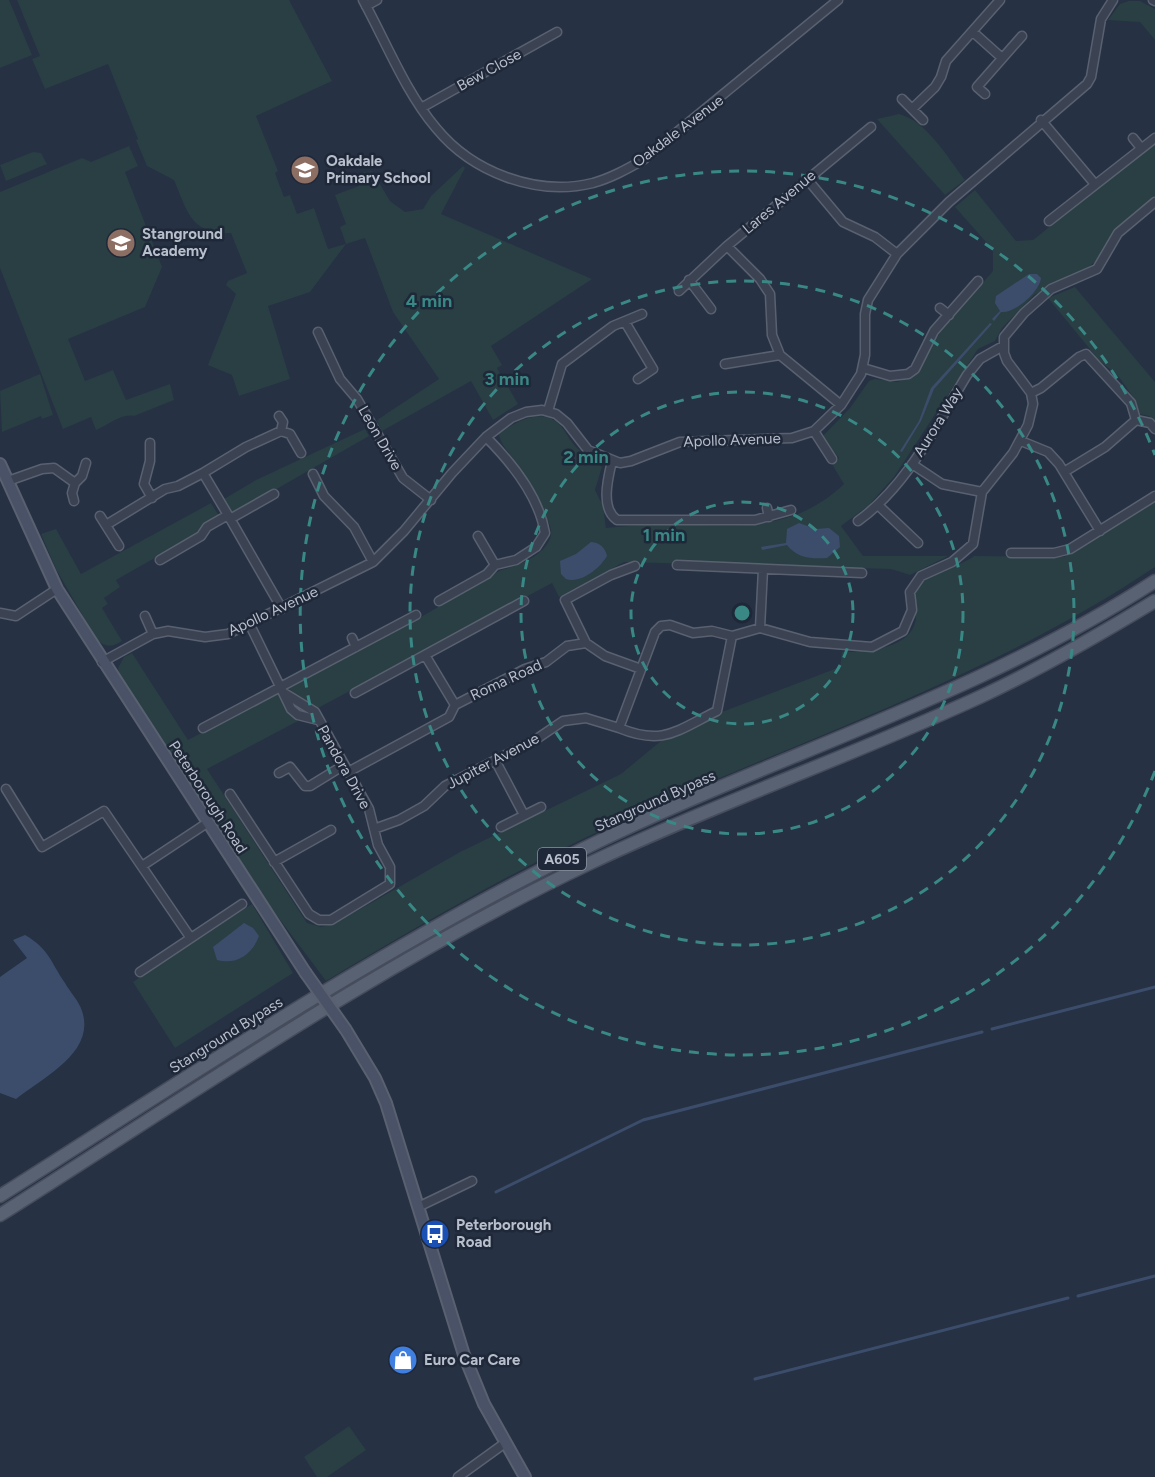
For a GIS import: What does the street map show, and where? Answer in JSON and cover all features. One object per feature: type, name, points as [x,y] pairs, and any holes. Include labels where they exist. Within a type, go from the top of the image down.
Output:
[{"type":"main road","name":"Peterborough Road","points":[[0,464],[57,589],[102,662],[371,1071],[386,1103],[464,1355],[484,1404],[525,1477]]},
{"type":"main road","name":"Stanground Bypass","points":[[0,1196],[348,976],[487,898],[607,838],[874,726],[969,682],[1055,641],[1155,582]]},
{"type":"main road","name":"Stanground Bypass","points":[[0,1215],[361,987],[494,911],[679,823],[867,747],[982,696],[1071,650],[1155,601]]},
{"type":"street","points":[[365,3],[377,0]]},
{"type":"street","name":"Oakdale Avenue","points":[[365,3],[421,108],[453,146],[494,173],[528,184],[559,186],[592,183],[620,173],[669,142],[838,0]]},
{"type":"street","points":[[912,109],[935,87],[946,61],[1000,0]]},
{"type":"street","name":"Apollo Avenue","points":[[612,461],[631,461],[680,441],[792,438],[814,431],[841,405],[857,382],[863,368],[865,314],[868,300],[897,254],[933,216],[1014,147],[1041,120],[1088,84],[1101,19],[1112,0]]},
{"type":"street","name":"Bew Close","points":[[421,108],[557,32]]},
{"type":"street","points":[[973,32],[1002,58]]},
{"type":"street","points":[[985,94],[977,87],[1022,36]]},
{"type":"street","points":[[902,99],[923,120]]},
{"type":"street","points":[[1041,120],[1094,183]]},
{"type":"street","name":"Lares Avenue","points":[[679,291],[727,246],[871,127]]},
{"type":"street","points":[[1133,138],[1140,148]]},
{"type":"street","points":[[1049,221],[1061,206],[1155,138]]},
{"type":"street","points":[[807,179],[843,222],[875,237],[897,254]]},
{"type":"street","points":[[619,728],[655,632],[661,626],[670,625],[693,633],[712,631],[732,636],[760,628],[810,642],[872,647],[903,630],[912,610],[910,592],[921,576],[952,562],[973,544],[982,492],[1021,441],[1031,412],[1031,393],[1007,361],[1003,346],[1011,327],[1051,289],[1097,269],[1118,233],[1153,207]]},
{"type":"street","points":[[727,246],[760,279],[770,294],[772,335],[780,355],[841,405]]},
{"type":"street","points":[[689,280],[711,309]]},
{"type":"street","points":[[863,368],[890,376],[908,374],[915,369],[934,331],[978,281]]},
{"type":"street","points":[[940,308],[949,315]]},
{"type":"street","points":[[642,314],[614,326],[562,364],[548,411],[562,417],[588,450],[612,461],[606,489],[611,512],[617,520],[734,520],[768,512],[791,510]]},
{"type":"street","points":[[625,322],[653,369],[638,380]]},
{"type":"street","name":"Leon Drive","points":[[318,332],[340,379],[357,399],[403,478],[431,500]]},
{"type":"street","name":"Aurora Way","points":[[858,521],[879,506],[897,487],[967,375],[991,351],[1003,346]]},
{"type":"street","points":[[1031,393],[1086,354],[1131,403],[1136,420]]},
{"type":"street","points":[[725,363],[780,355]]},
{"type":"street","name":"Apollo Avenue","points":[[153,633],[168,631],[205,637],[228,634],[373,562],[391,545],[486,437],[511,418],[526,412],[548,411]]},
{"type":"street","points":[[279,416],[283,422],[281,431]]},
{"type":"street","points":[[1136,420],[1150,423],[1155,429]]},
{"type":"street","points":[[1064,472],[1105,447],[1136,420]]},
{"type":"street","points":[[106,525],[152,498],[281,431],[290,434],[301,453]]},
{"type":"street","points":[[814,431],[832,459]]},
{"type":"street","points":[[439,601],[487,574],[495,565],[523,555],[536,547],[545,534],[543,522],[511,462],[486,437]]},
{"type":"street","points":[[1021,441],[1047,452],[1064,472],[1100,531]]},
{"type":"street","points":[[150,443],[150,461],[144,484],[152,498]]},
{"type":"street","points":[[74,501],[72,493],[75,483],[82,476],[86,463]]},
{"type":"street","points":[[912,464],[942,484],[982,492]]},
{"type":"street","points":[[8,481],[42,469],[54,468],[75,483]]},
{"type":"street","points":[[203,473],[282,609]]},
{"type":"street","points":[[313,474],[324,496],[354,527],[373,562]]},
{"type":"street","points":[[160,560],[229,517],[274,494]]},
{"type":"street","points":[[1011,553],[1054,553],[1070,549],[1155,496]]},
{"type":"street","points":[[879,506],[918,543]]},
{"type":"street","points":[[100,516],[118,546]]},
{"type":"street","points":[[478,536],[495,565]]},
{"type":"street","points":[[676,565],[862,573]]},
{"type":"street","points":[[635,566],[611,575],[565,600],[586,643],[605,656],[641,669]]},
{"type":"street","points":[[760,628],[763,569]]},
{"type":"street","points":[[0,613],[16,616],[57,589]]},
{"type":"street","points":[[355,693],[524,601]]},
{"type":"street","points":[[203,728],[283,690],[354,643],[416,615]]},
{"type":"street","points":[[102,662],[153,633],[145,616]]},
{"type":"street","points":[[250,625],[283,690]]},
{"type":"street","name":"Jupiter Avenue","points":[[374,829],[399,820],[424,806],[446,786],[535,740],[563,721],[586,718],[641,737],[659,737],[717,711],[732,636]]},
{"type":"street","name":"Roma Road","points":[[279,773],[290,767],[305,786],[310,786],[386,749],[405,743],[449,717],[454,705],[525,669],[546,662],[567,646],[586,643]]},
{"type":"street","points":[[425,655],[454,705]]},
{"type":"street","name":"Pandora Drive","points":[[230,794],[309,914],[319,920],[331,920],[390,884],[390,867],[378,845],[369,809],[310,708],[296,703],[283,690]]},
{"type":"street","points":[[495,760],[524,814]]},
{"type":"street","points":[[6,789],[42,848],[104,811],[190,937]]},
{"type":"street","points":[[501,827],[541,807]]},
{"type":"street","points":[[142,866],[207,823]]},
{"type":"street","points":[[274,861],[331,830]]},
{"type":"street","points":[[140,972],[242,904]]},
{"type":"street","points":[[418,1207],[472,1181]]},
{"type":"street","points":[[459,1477],[505,1443]]},
{"type":"green space","points":[[0,0],[9,0],[32,55],[0,68]]},
{"type":"green space","points":[[17,0],[289,0],[332,81],[256,116],[278,171],[275,173],[284,197],[290,195],[297,214],[314,208],[328,249],[346,244],[310,292],[268,306],[290,379],[239,396],[232,375],[208,365],[236,294],[226,285],[228,281],[247,273],[231,233],[218,233],[199,225],[187,211],[174,180],[147,166],[108,64],[45,89],[32,59],[40,56]]},
{"type":"green space","points":[[1140,1],[1155,9],[1155,40],[1140,22],[1108,20],[1120,4]]},
{"type":"green space","points":[[899,114],[919,124],[928,132],[965,180],[945,195],[877,119]]},
{"type":"green space","points":[[1155,143],[1155,196],[1114,230],[1096,261],[1086,269],[1034,295],[1002,328],[995,341],[978,349],[894,477],[869,505],[841,526],[863,556],[948,556],[910,575],[891,569],[624,562],[559,597],[552,583],[318,708],[298,699],[288,687],[421,617],[501,570],[531,558],[544,548],[551,535],[548,520],[531,487],[503,445],[499,434],[529,418],[537,416],[552,419],[559,424],[579,450],[602,467],[595,490],[603,506],[606,528],[655,524],[763,523],[784,519],[824,500],[844,484],[833,466],[839,458],[822,437],[850,408],[869,381],[875,379],[898,382],[916,372],[941,331],[993,271],[993,250],[955,207],[975,190],[1016,241],[1033,240]]},
{"type":"green space","points":[[129,146],[138,166],[125,172],[162,267],[145,307],[68,339],[85,381],[113,370],[126,400],[170,384],[174,400],[134,416],[120,418],[96,430],[91,417],[63,429],[0,268],[0,192],[82,158],[91,162]]},
{"type":"green space","points":[[33,152],[41,153],[47,164],[6,181],[0,165]]},
{"type":"green space","points":[[463,166],[465,168],[441,214],[592,279],[491,346],[502,365],[497,368],[518,404],[493,420],[471,381],[382,431],[377,420],[439,379],[393,312],[365,238],[346,244],[340,227],[346,224],[335,195],[359,186],[354,174],[372,171],[390,201],[405,212],[423,209],[431,196]]},
{"type":"green space","points":[[1075,287],[1155,382],[1155,422],[1149,416],[1140,414],[1133,397],[1119,377],[1098,359],[1048,298]]},
{"type":"green space","points":[[40,374],[53,415],[42,419],[41,416],[2,432],[0,391]]},
{"type":"green space","points":[[365,429],[369,436],[233,514],[224,499],[256,480]]},
{"type":"green space","points":[[1155,502],[1155,567],[1091,607],[1026,643],[959,675],[617,823],[542,859],[469,898],[326,981],[275,913],[120,677],[118,668],[124,657],[132,653],[188,740],[277,693],[284,707],[298,721],[207,769],[307,923],[321,927],[336,923],[460,852],[621,774],[662,740],[722,712],[840,667],[842,652],[876,649],[899,641],[908,635],[914,626],[915,594],[926,578],[974,556],[1064,557]]},
{"type":"green space","points":[[211,503],[219,516],[204,525],[197,534],[116,580],[120,587],[104,598],[108,604],[102,608],[122,641],[115,645],[102,644],[96,639],[56,569],[41,534],[56,529],[81,574]]},
{"type":"green space","points":[[252,904],[293,973],[175,1048],[133,982]]},
{"type":"green space","points":[[349,1426],[366,1450],[327,1477],[317,1477],[304,1457]]},
{"type":"water","points":[[1029,274],[1037,274],[1041,278],[1032,295],[1020,306],[1007,312],[1001,312],[994,321],[992,319],[1000,311],[995,303],[996,296]]},
{"type":"water","points":[[990,323],[992,324],[934,389],[921,421],[902,452],[900,451],[919,421],[931,388]]},
{"type":"water","points":[[799,523],[816,529],[829,528],[839,536],[840,547],[827,558],[810,558],[800,555],[787,545],[762,550],[761,547],[786,543],[787,529]]},
{"type":"water","points":[[591,542],[602,546],[607,556],[590,574],[578,579],[566,579],[561,574],[560,561],[576,554]]},
{"type":"water","points":[[244,923],[253,928],[259,936],[256,943],[248,953],[237,960],[217,960],[213,947]]},
{"type":"water","points":[[25,935],[39,945],[48,956],[79,1004],[84,1026],[82,1039],[65,1062],[16,1099],[0,1093],[0,977],[27,958],[13,940]]},
{"type":"waterway","points":[[992,1029],[1155,987]]},
{"type":"waterway","points":[[496,1192],[643,1120],[982,1032]]},
{"type":"waterway","points":[[1078,1296],[1155,1276]]},
{"type":"waterway","points":[[755,1379],[1068,1298]]},
{"type":"place","name":"Oakdale Primary School","points":[[305,170]]},
{"type":"place","name":"Stanground Academy","points":[[121,243]]},
{"type":"place","name":"Peterborough Road","points":[[435,1234]]},
{"type":"place","name":"Euro Car Care","points":[[403,1360]]}]
